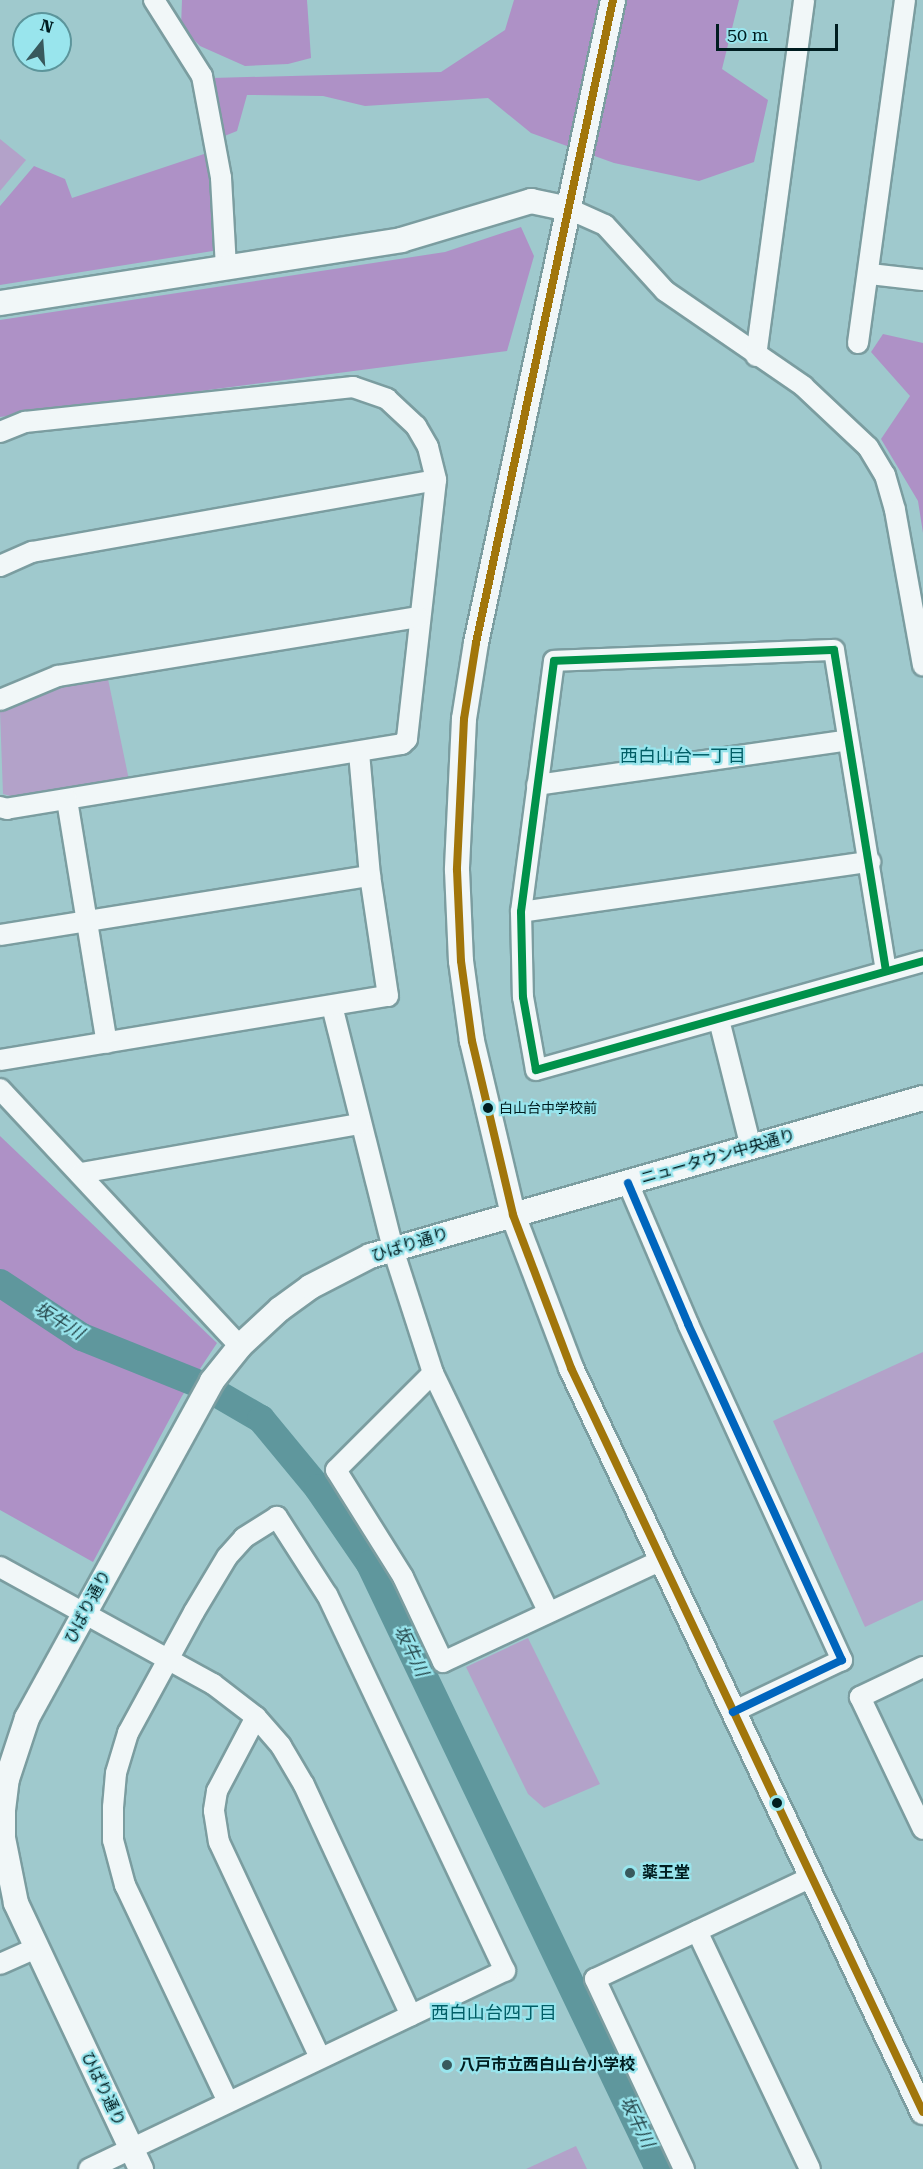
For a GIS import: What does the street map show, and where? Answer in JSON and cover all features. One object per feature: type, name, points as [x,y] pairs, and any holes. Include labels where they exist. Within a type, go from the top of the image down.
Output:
[{"type":"street","points":[[154,0],[202,76],[221,178],[226,268]]},
{"type":"street","points":[[613,0],[476,643],[458,795],[461,961],[484,1105],[513,1215],[571,1368],[923,2112]]},
{"type":"street","points":[[756,356],[804,0]]},
{"type":"street","points":[[858,343],[870,274],[905,0]]},
{"type":"street","points":[[0,303],[401,240],[531,201],[569,209],[605,225],[645,265],[665,291],[756,356],[803,386],[837,415],[868,447],[885,475],[895,510],[923,666]]},
{"type":"street","points":[[870,274],[923,280]]},
{"type":"street","points":[[0,432],[25,422],[353,387],[387,399],[416,426],[428,447],[436,480],[418,617],[407,739],[402,744],[67,800],[0,807]]},
{"type":"street","points":[[0,566],[32,552],[436,480]]},
{"type":"street","points":[[0,700],[58,676],[418,617]]},
{"type":"street","points":[[886,971],[834,650],[554,661],[521,912],[523,998],[536,1070],[923,961]]},
{"type":"street","points":[[537,785],[848,740]]},
{"type":"street","points":[[0,1060],[388,996],[370,876],[359,752]]},
{"type":"street","points":[[67,800],[107,1043]]},
{"type":"street","points":[[521,912],[870,862]]},
{"type":"street","points":[[0,935],[370,876]]},
{"type":"street","points":[[332,1006],[393,1249],[433,1373],[548,1611]]},
{"type":"street","points":[[718,1020],[752,1147]]},
{"type":"street","points":[[0,1089],[81,1173],[234,1353]]},
{"type":"street","name":"ニュータウン中央通り","points":[[513,1215],[923,1098]]},
{"type":"street","points":[[81,1173],[360,1124]]},
{"type":"street","points":[[628,1183],[688,1324],[842,1660],[734,1712]]},
{"type":"street","name":"ひばり通り","points":[[136,2159],[36,1948],[10,1877],[3,1839],[7,1779],[27,1718],[200,1400],[234,1353],[310,1287],[370,1256],[513,1215]]},
{"type":"street","points":[[433,1373],[336,1470],[403,1576],[443,1662],[548,1611],[662,1560]]},
{"type":"street","points":[[89,2169],[136,2159],[228,2102],[505,1971],[327,1595],[277,1517],[244,1538],[226,1557],[128,1733],[116,1773],[113,1840],[125,1885],[228,2102]]},
{"type":"street","points":[[0,1567],[213,1684],[256,1718],[281,1746],[304,1785],[411,2015]]},
{"type":"street","points":[[923,1667],[860,1697],[923,1829]]},
{"type":"street","points":[[256,1718],[217,1791],[214,1811],[219,1842],[320,2058]]},
{"type":"street","points":[[684,2169],[595,1979],[812,1877]]},
{"type":"street","points":[[697,1931],[810,2169]]},
{"type":"street","points":[[0,1964],[36,1948]]},
{"type":"shaded area","points":[[182,0],[307,0],[311,58],[288,64],[245,66],[200,46],[181,27]]},
{"type":"shaded area","points":[[514,0],[739,0],[722,69],[768,100],[754,162],[699,181],[614,163],[531,133],[488,98],[365,106],[323,96],[247,95],[237,131],[222,137],[212,78],[441,72],[505,30]]},
{"type":"shaded area","points":[[0,139],[26,160],[0,191]]},
{"type":"shaded area","points":[[207,153],[219,250],[0,285],[0,206],[34,166],[65,179],[72,198]]},
{"type":"shaded area","points":[[521,227],[534,256],[507,351],[0,417],[0,320],[445,252]]},
{"type":"shaded area","points":[[883,334],[923,343],[923,533],[918,501],[881,439],[910,396],[871,352]]},
{"type":"shaded area","points":[[108,679],[129,780],[14,797],[3,794],[0,711],[64,685]]},
{"type":"shaded area","points":[[0,1136],[217,1343],[182,1396],[93,1562],[0,1510]]},
{"type":"shaded area","points":[[923,1352],[923,1600],[865,1627],[773,1421]]},
{"type":"shaded area","points":[[528,1638],[600,1784],[544,1808],[528,1794],[466,1667]]},
{"type":"shaded area","points":[[576,2146],[587,2169],[526,2169]]},
{"type":"waterway","name":"坂牛川","points":[[0,1283],[82,1337],[204,1386],[261,1419],[318,1488],[370,1564],[659,2169]]},
{"type":"transit line","points":[[613,0],[476,643],[464,719],[457,870],[461,961],[472,1041],[513,1215],[571,1368],[923,2112]]},
{"type":"transit line","points":[[886,971],[834,650],[554,661],[521,912],[523,997],[536,1070],[923,961]]},
{"type":"transit line","points":[[628,1183],[688,1324],[842,1660],[733,1712]]},
{"type":"place","name":"白山台中学校前","points":[[488,1108]]},
{"type":"place","name":"薬王堂","points":[[630,1873]]},
{"type":"place","name":"八戸市立西白山台小学校","points":[[447,2065]]},
{"type":"district","name":"西白山台一丁目","points":[[683,756]]},
{"type":"district","name":"西白山台四丁目","points":[[494,2013]]}]
